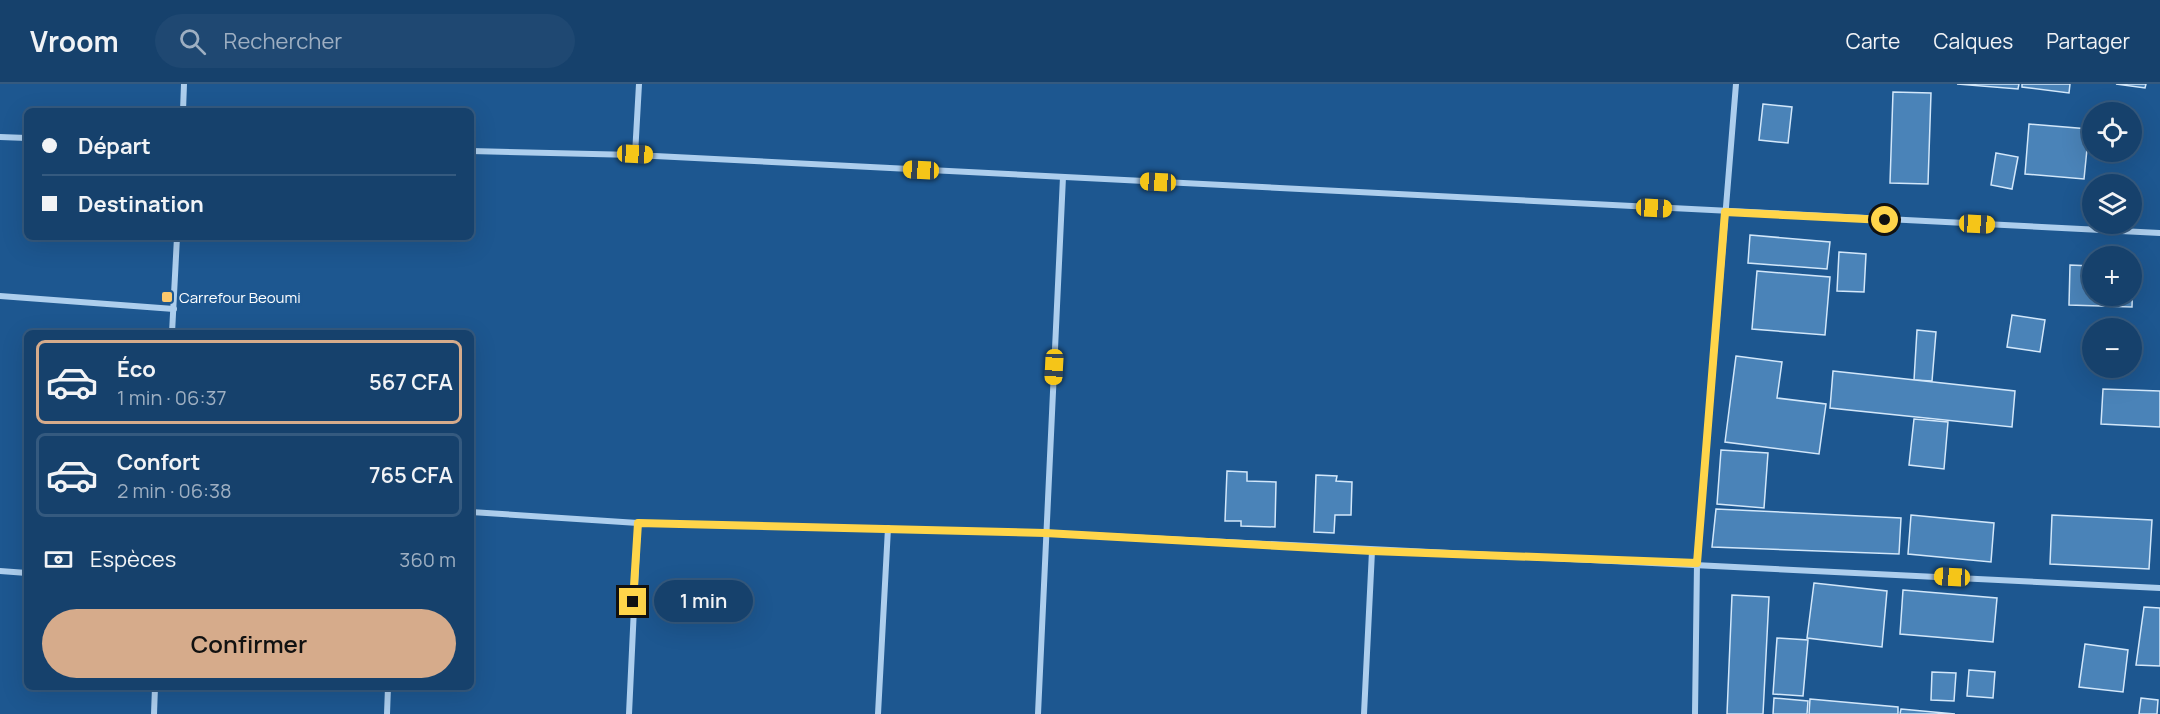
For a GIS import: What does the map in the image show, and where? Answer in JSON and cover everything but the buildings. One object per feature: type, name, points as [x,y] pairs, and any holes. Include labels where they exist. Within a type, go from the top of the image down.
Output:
[{"type":"street","points":[[183,108],[184,84]]},
{"type":"street","points":[[635,154],[639,84]]},
{"type":"street","points":[[1695,714],[1697,563],[1736,84]]},
{"type":"street","points":[[0,137],[24,138]]},
{"type":"street","points":[[474,151],[635,154],[1725,212],[2160,232]]},
{"type":"street","points":[[1038,714],[1063,177]]},
{"type":"street","points":[[172,330],[177,240]]},
{"type":"street","points":[[0,296],[174,309]]},
{"type":"street","points":[[474,512],[638,523],[1045,533],[1372,551],[1697,563],[2160,588]]},
{"type":"street","points":[[629,714],[638,523]]},
{"type":"street","points":[[878,714],[888,528]]},
{"type":"street","points":[[1364,714],[1372,551]]},
{"type":"street","points":[[0,571],[24,573]]},
{"type":"street","points":[[154,714],[155,690]]},
{"type":"street","points":[[387,714],[388,690]]},
{"type":"place","name":"Carrefour Beoumi","points":[[167,297]]},
{"type":"route","points":[[633,602],[634,557],[638,523],[1045,533],[1372,551],[1697,563],[1725,212],[1885,220]]}]
